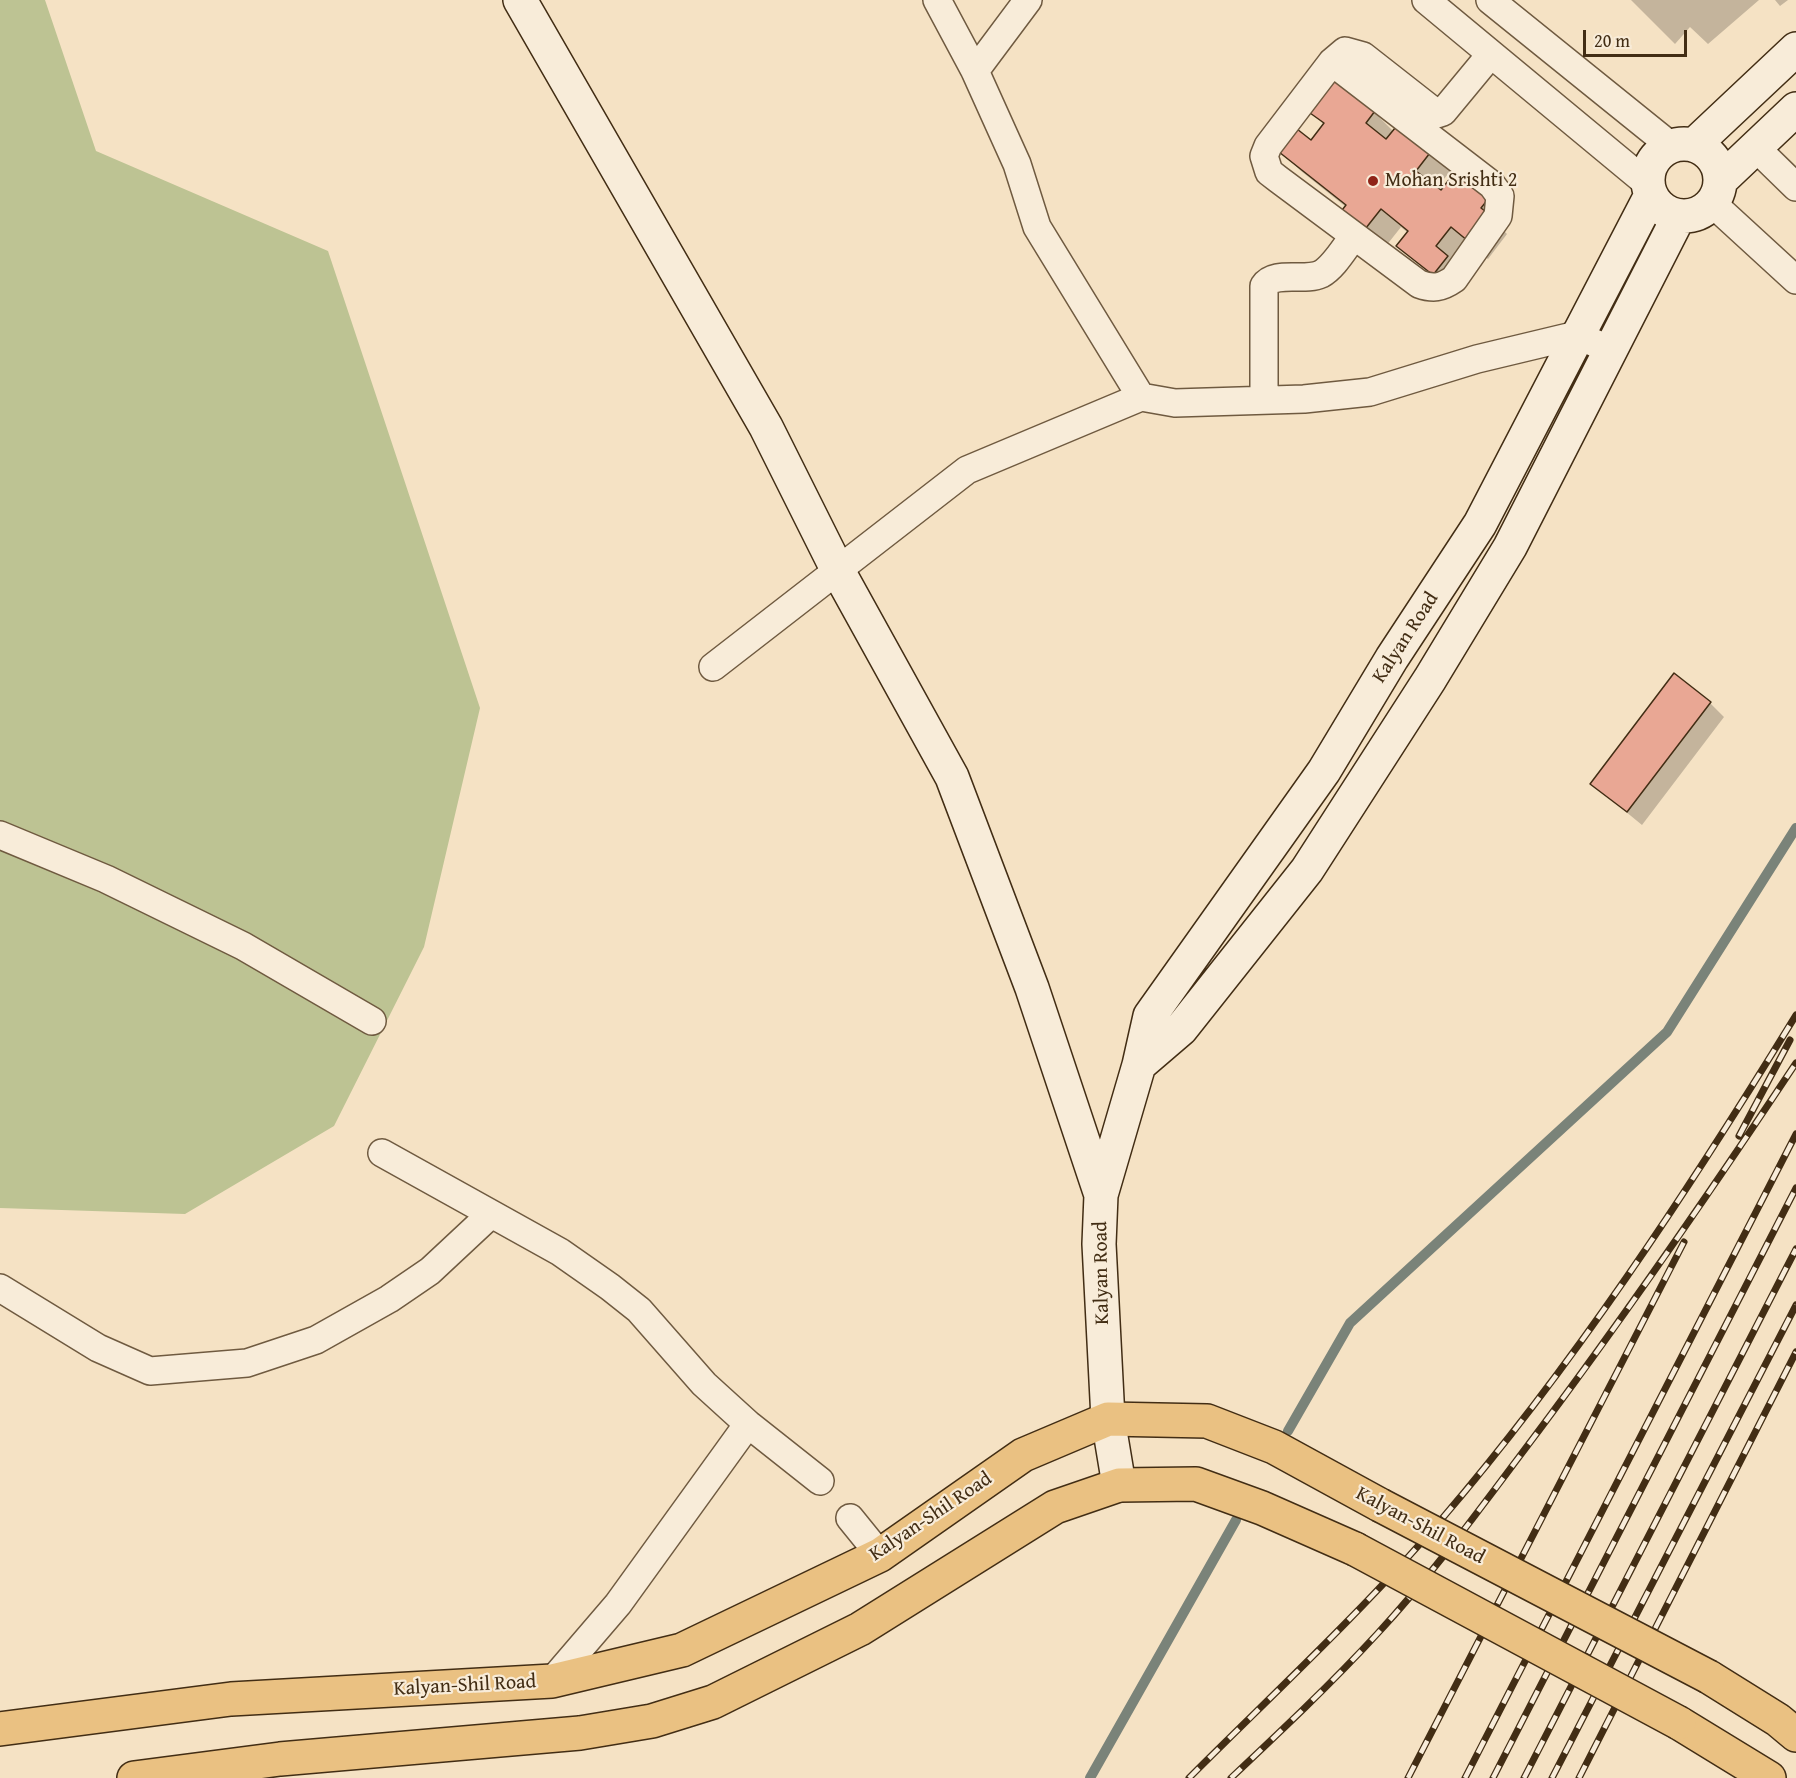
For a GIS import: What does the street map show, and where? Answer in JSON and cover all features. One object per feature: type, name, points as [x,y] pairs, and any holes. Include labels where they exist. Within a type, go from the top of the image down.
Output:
[{"type":"main road","points":[[519,0],[766,427],[837,569],[952,777],[1032,988],[1101,1195]]},
{"type":"main road","points":[[1796,49],[1682,146],[1653,162],[1650,190],[1658,206],[1679,216],[1697,213],[1755,147],[1796,109]]},
{"type":"main road","points":[[1682,146],[1713,159],[1716,192]]},
{"type":"main road","name":"Kalyan Road","points":[[1119,1485],[1107,1419],[1099,1244],[1101,1195],[1139,1065],[1150,1016],[1324,771],[1392,658],[1480,524],[1650,190]]},
{"type":"main road","name":"Kalyan Road","points":[[1139,1065],[1181,1029],[1306,870],[1430,679],[1510,547],[1679,216]]},
{"type":"main road","name":"Kalyan-Shil Road","points":[[0,1729],[231,1700],[552,1681],[682,1650],[880,1555],[1023,1455],[1107,1419],[1207,1421],[1274,1447],[1708,1677],[1778,1720],[1796,1735]]},
{"type":"main road","points":[[134,1778],[280,1759],[580,1733],[652,1721],[713,1702],[860,1629],[1055,1507],[1119,1485],[1196,1484],[1262,1508],[1354,1549],[1679,1723],[1769,1778]]},
{"type":"main road","points":[[1791,1778],[1796,1772]]},
{"type":"street","points":[[937,0],[975,71],[1017,164],[1037,227],[1141,396]]},
{"type":"street","points":[[975,71],[1028,0]]},
{"type":"street","points":[[1426,0],[1650,190]]},
{"type":"street","points":[[1457,25],[1477,0]]},
{"type":"street","points":[[1490,0],[1682,146]]},
{"type":"street","points":[[1332,62],[1492,185],[1500,196],[1498,216],[1454,279],[1443,286],[1430,288],[1419,284],[1269,172],[1264,156],[1268,146],[1332,62],[1345,51],[1355,51],[1437,114],[1443,112],[1491,54]]},
{"type":"street","points":[[1755,147],[1796,187]]},
{"type":"street","points":[[1716,192],[1796,280]]},
{"type":"street","points":[[1264,400],[1264,286],[1267,281],[1275,278],[1309,279],[1322,274],[1354,236]]},
{"type":"street","points":[[713,667],[967,470],[1141,396],[1175,403],[1304,399],[1370,392],[1477,359],[1577,335],[1610,350]]},
{"type":"street","points":[[0,835],[106,879],[243,946],[372,1021]]},
{"type":"street","points":[[382,1153],[560,1252],[625,1298],[639,1310],[704,1384],[748,1424],[820,1481]]},
{"type":"street","points":[[0,1288],[98,1348],[150,1371],[247,1364],[316,1340],[389,1299],[430,1271],[490,1215]]},
{"type":"street","points":[[552,1681],[618,1604],[748,1424]]},
{"type":"street","points":[[850,1518],[880,1555]]},
{"type":"green space","points":[[0,0],[45,0],[96,151],[328,251],[480,708],[424,947],[334,1126],[185,1214],[0,1208]]},
{"type":"building","name":"Mohan Srishti 2","points":[[1335,80],[1375,111],[1366,123],[1386,139],[1400,122],[1433,149],[1416,171],[1441,190],[1455,172],[1489,198],[1481,208],[1489,214],[1468,241],[1451,227],[1436,246],[1448,256],[1433,275],[1396,246],[1408,231],[1381,209],[1362,233],[1339,214],[1346,205],[1279,152],[1297,129],[1311,140],[1324,123],[1310,113]]},
{"type":"building","points":[[1674,673],[1711,702],[1627,812],[1590,784]]},
{"type":"waterway","points":[[1288,1431],[1350,1323],[1667,1032],[1796,828]]},
{"type":"waterway","points":[[1090,1778],[1236,1520]]},
{"type":"railway","points":[[1189,1778],[1380,1588],[1489,1462],[1537,1401],[1628,1276],[1714,1146],[1796,1015]]},
{"type":"railway","points":[[1739,1136],[1790,1040]]},
{"type":"railway","points":[[1231,1778],[1360,1652],[1451,1547],[1626,1311],[1796,1063]]},
{"type":"railway","points":[[1465,1778],[1796,1134]]},
{"type":"railway","points":[[1493,1778],[1796,1188]]},
{"type":"railway","points":[[1408,1778],[1684,1242]]},
{"type":"railway","points":[[1524,1778],[1796,1249]]},
{"type":"railway","points":[[1552,1778],[1796,1305]]},
{"type":"railway","points":[[1579,1778],[1796,1352]]},
{"type":"place","name":"Mohan Srishti 2","points":[[1373,181]]}]
